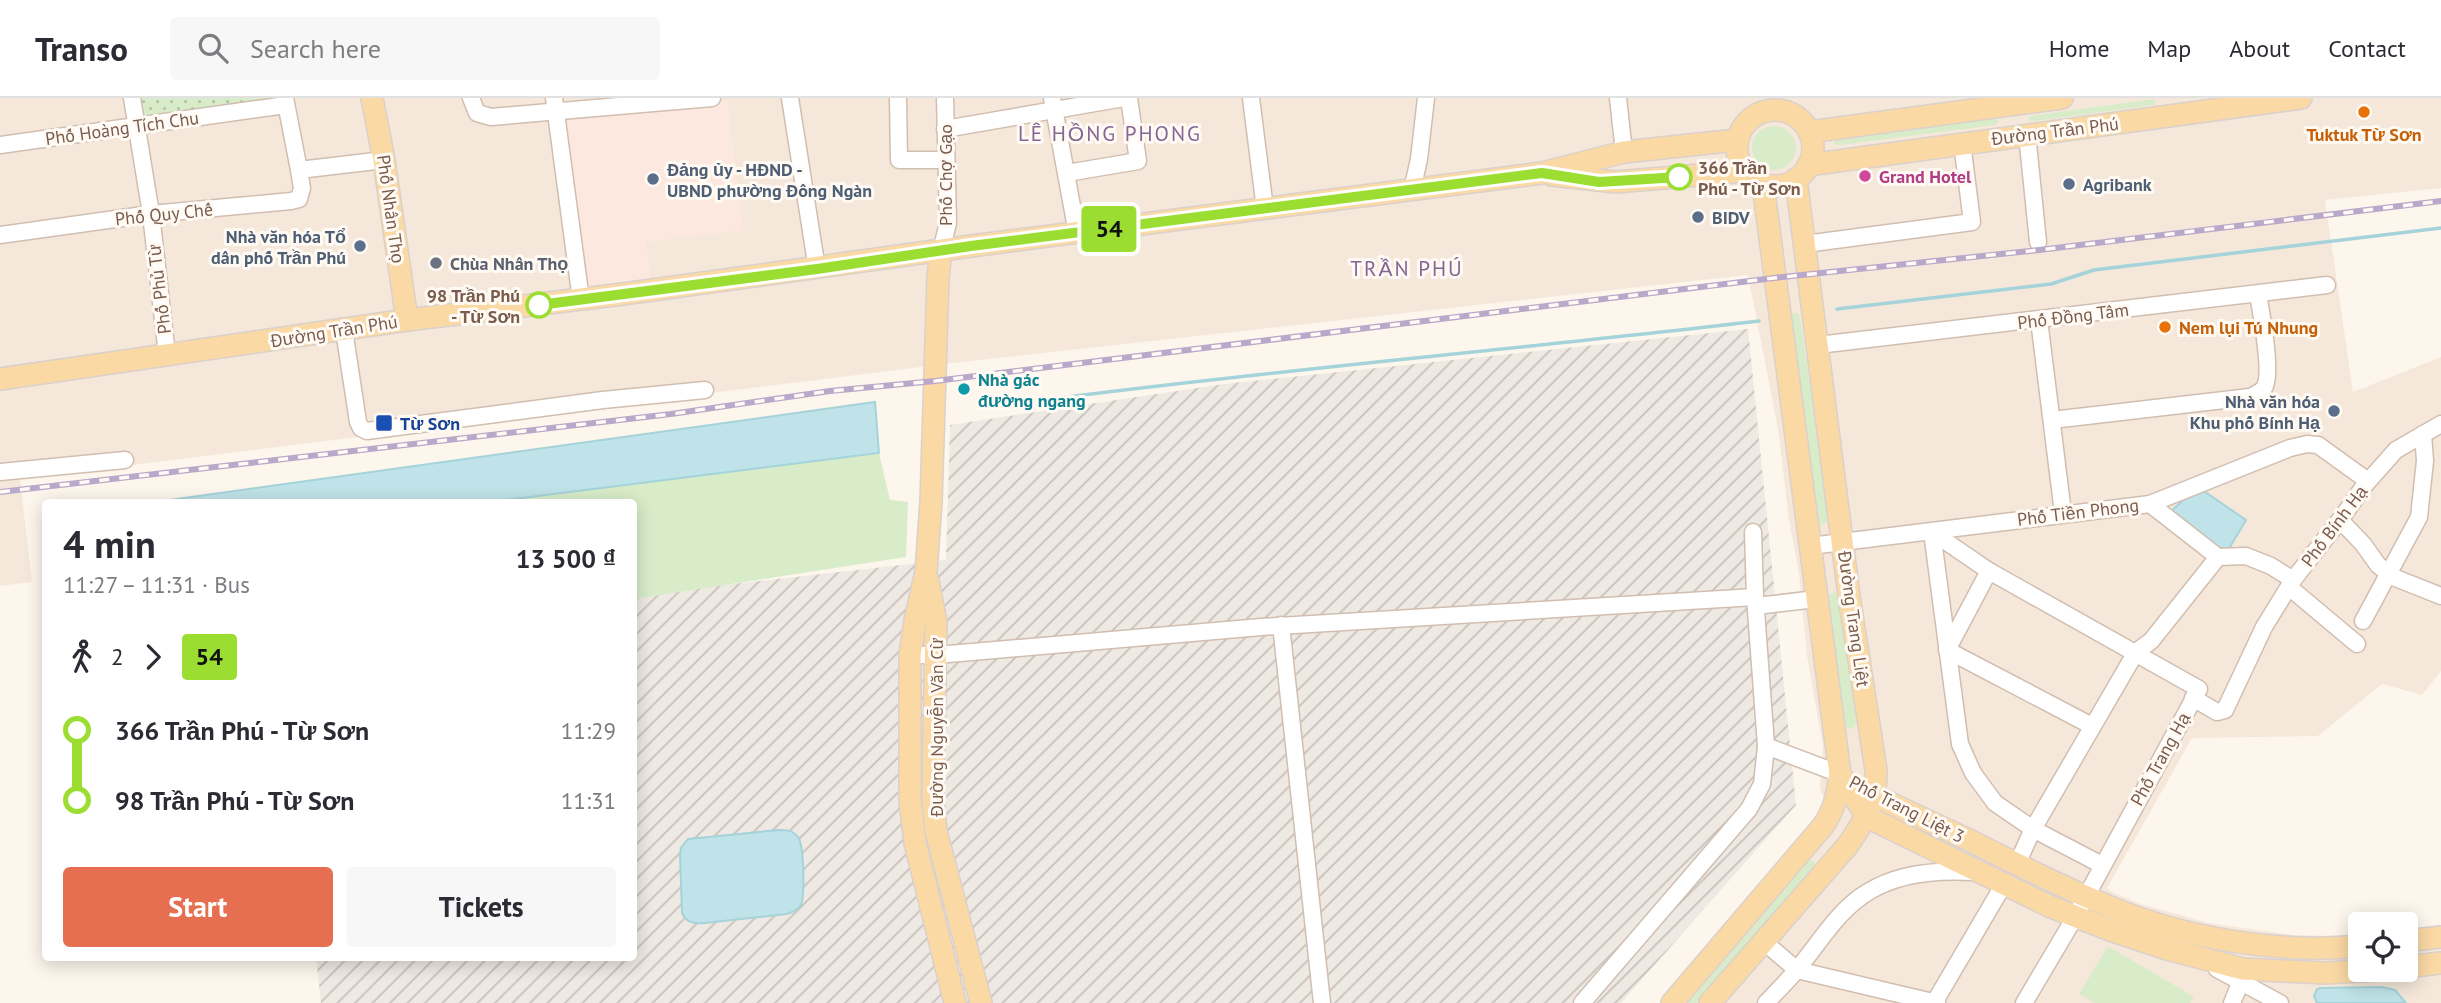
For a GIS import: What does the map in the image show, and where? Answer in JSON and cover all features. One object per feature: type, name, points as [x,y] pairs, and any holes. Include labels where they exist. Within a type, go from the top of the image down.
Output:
[{"type":"main road","name":"Phố Nhân Thọ","points":[[372,98],[384,160],[407,320]]},
{"type":"main road","name":"Đường Trần Phú","points":[[1809,132],[2062,98]]},
{"type":"main road","name":"Đường Trần Phú","points":[[1802,172],[2196,105],[2301,98]]},
{"type":"main road","points":[[1781,104],[1799,118],[1809,132],[1813,147],[1802,172],[1780,185],[1763,184],[1745,172],[1738,156],[1737,141],[1744,125],[1758,106],[1768,110],[1781,104]]},
{"type":"main road","points":[[2012,104],[2021,135]]},
{"type":"main road","name":"Đường Trần Phú","points":[[0,379],[407,320],[580,300],[1542,173],[1624,152],[1737,141]]},
{"type":"main road","points":[[1624,152],[1627,181]]},
{"type":"main road","points":[[1598,160],[1599,182]]},
{"type":"main road","name":"Đường Trần Phú","points":[[1542,173],[1599,182],[1745,172]]},
{"type":"main road","name":"Đường Trang Liệt","points":[[1710,1003],[1848,845],[1867,817],[1875,795],[1876,770],[1849,596],[1805,244],[1802,172]]},
{"type":"main road","name":"Đường Trang Liệt","points":[[1672,1003],[1823,826],[1835,807],[1840,774],[1815,599],[1763,184]]},
{"type":"main road","name":"Đường Nguyễn Văn Cừ","points":[[941,251],[932,489],[926,572],[915,621],[911,655],[910,800],[915,843],[955,1003]]},
{"type":"main road","name":"Đường Nguyễn Văn Cừ","points":[[926,572],[936,622],[933,787],[936,831],[981,1003]]},
{"type":"main road","name":"Phố Trang Liệt 3","points":[[1840,774],[1875,795],[2086,897],[2150,921],[2245,943],[2328,950],[2348,948]]},
{"type":"main road","name":"Phố Trang Liệt 3","points":[[1840,774],[1867,817],[2075,917],[2242,975],[2285,971],[2348,972]]},
{"type":"main road","points":[[2418,940],[2441,937]]},
{"type":"main road","points":[[2242,975],[2245,943]]},
{"type":"main road","points":[[2418,966],[2441,963]]},
{"type":"street","name":"Phố Phủ Từ","points":[[132,98],[151,214],[167,355]]},
{"type":"street","points":[[471,98],[474,109],[484,117],[555,105],[712,98]]},
{"type":"street","points":[[790,98],[817,269]]},
{"type":"street","points":[[898,98],[900,160],[945,160]]},
{"type":"street","name":"Phố Chợ Gạo","points":[[941,251],[948,223],[945,98]]},
{"type":"street","points":[[946,129],[1053,104],[1126,98],[1138,161],[1067,173]]},
{"type":"street","points":[[1251,98],[1265,209]]},
{"type":"street","points":[[1412,190],[1419,159],[1426,98]]},
{"type":"street","points":[[1618,98],[1624,152]]},
{"type":"street","name":"Phố Hoàng Tích Chu","points":[[0,145],[136,127],[285,101]]},
{"type":"street","name":"Phố Quy Chế","points":[[0,235],[151,214],[299,199],[302,188],[285,101]]},
{"type":"street","points":[[1053,104],[1077,233]]},
{"type":"street","points":[[555,105],[580,300]]},
{"type":"street","points":[[2021,135],[2038,242]]},
{"type":"street","points":[[1805,244],[1972,222],[1962,143]]},
{"type":"street","points":[[299,170],[384,160]]},
{"type":"street","name":"Phố Đồng Tâm","points":[[1818,345],[2327,285]]},
{"type":"street","points":[[2052,420],[2258,394],[2265,386],[2268,372],[2258,294]]},
{"type":"street","points":[[2039,320],[2063,513]]},
{"type":"street","points":[[344,330],[358,422],[361,428],[367,431],[603,400],[705,390]]},
{"type":"street","name":"Phố Bính Hạ","points":[[2218,557],[2246,555],[2271,566],[2291,583],[2368,481],[2396,450],[2441,424]]},
{"type":"street","points":[[2363,621],[2419,517],[2425,461],[2423,434]]},
{"type":"street","name":"Phố Tiền Phong","points":[[1810,546],[2150,504],[2290,448],[2307,444],[2318,445],[2368,481]]},
{"type":"street","points":[[0,472],[125,460]]},
{"type":"street","points":[[2017,864],[2033,829],[2136,652],[2151,641],[2218,557],[2150,504]]},
{"type":"street","points":[[2340,520],[2389,574],[2441,596]]},
{"type":"street","points":[[1582,1003],[1749,809],[1762,784],[1766,746],[1755,601],[1753,532]]},
{"type":"street","points":[[1932,532],[1989,572],[2136,652]]},
{"type":"street","points":[[1932,532],[1960,744],[1973,773],[1995,803],[2033,829],[2102,865]]},
{"type":"street","points":[[1947,650],[1989,572]]},
{"type":"street","points":[[2193,698],[2217,712],[2224,711],[2264,627],[2291,583],[2357,644]]},
{"type":"street","points":[[911,655],[937,655],[1280,625],[1815,599]]},
{"type":"street","points":[[1280,625],[1322,1003]]},
{"type":"street","points":[[1947,650],[2092,726]]},
{"type":"street","name":"Phố Trang Hạ","points":[[2024,1003],[2075,917],[2199,689],[2136,652]]},
{"type":"street","points":[[1766,746],[1840,774]]},
{"type":"street","points":[[1766,1003],[1797,970],[1835,922],[1868,892],[1885,883],[1909,877],[1956,871],[1979,872]]},
{"type":"street","points":[[1763,942],[1797,970],[1936,1003],[2004,884]]},
{"type":"street","points":[[2278,1002],[2270,990],[2270,978],[2274,973],[2285,971]]},
{"type":"street","points":[[2232,1003],[2242,975]]},
{"type":"street","name":"Phố Trang Liệt 3","points":[[2242,975],[2278,1002]]},
{"type":"shaded area","points":[[0,98],[2441,98],[2441,188],[2325,200],[2353,392],[2441,357],[2441,671],[2422,695],[2382,684],[2318,736],[2192,738],[2107,888],[2141,904],[2209,923],[2293,935],[2348,935],[2348,982],[2418,982],[2418,928],[2441,925],[2441,1003],[1667,1003],[1827,808],[1820,788],[1823,747],[1807,656],[1799,573],[1789,520],[1778,429],[1748,275],[953,363],[20,479],[32,582],[0,586]]},
{"type":"shaded area","name":"Đảng ủy - HĐND - UBND phường Đông Ngàn","points":[[727,101],[743,230],[646,242],[651,280],[583,288],[562,127],[567,121]]},
{"type":"shaded area","points":[[1748,329],[1796,805],[1621,1003],[321,1003],[316,961],[637,961],[637,595],[946,560],[950,425],[1224,384]]},
{"type":"green space","points":[[135,98],[279,98],[137,120]]},
{"type":"green space","points":[[2154,99],[2156,102],[2153,105],[2028,120],[2030,116]]},
{"type":"green space","points":[[1995,118],[1998,121],[1995,125],[1833,144],[1835,140]]},
{"type":"green space","points":[[1774,126],[1789,133],[1796,148],[1789,163],[1774,170],[1759,163],[1752,148],[1759,133]]},
{"type":"green space","points":[[1792,313],[1798,314],[1800,318],[1829,513],[1828,521],[1820,526],[1817,524]]},
{"type":"green space","points":[[879,453],[890,500],[908,502],[906,557],[637,599],[637,499],[514,499]]},
{"type":"green space","points":[[1834,592],[1839,598],[1856,721],[1855,727],[1849,729],[1844,727],[1828,605],[1829,595]]},
{"type":"green space","points":[[1810,860],[1815,862],[1814,866],[1697,1003],[1688,1003]]},
{"type":"green space","points":[[2108,946],[2194,997],[2190,1003],[2095,1003],[2079,994]]},
{"type":"water","points":[[875,402],[879,453],[514,499],[177,499]]},
{"type":"water","points":[[2198,487],[2246,520],[2230,547],[2223,551],[2170,512]]},
{"type":"water","points":[[778,830],[792,832],[800,842],[803,881],[802,900],[798,908],[787,914],[705,923],[694,923],[686,919],[682,913],[680,855],[681,848],[688,839]]},
{"type":"water","points":[[2382,987],[2395,990],[2406,1003],[2317,1003],[2314,996],[2317,989],[2322,988]]},
{"type":"waterway","points":[[1837,309],[2051,284],[2094,270],[2441,228]]},
{"type":"waterway","points":[[1043,400],[1759,321]]},
{"type":"railway","points":[[0,492],[671,414],[830,391],[935,381],[1774,278],[2039,250],[2441,201]]},
{"type":"bus line","name":"54","points":[[539,305],[971,246],[1542,173],[1599,182],[1679,177]]},
{"type":"place","name":"Tuktuk Từ Sơn","points":[[2364,112]]},
{"type":"place","name":"Grand Hotel","points":[[1865,176]]},
{"type":"place","name":"366 Trần Phú - Từ Sơn","points":[[1679,177]]},
{"type":"place","name":"Đảng ủy - HĐND - UBND phường Đông Ngàn","points":[[653,179]]},
{"type":"place","name":"Agribank","points":[[2069,184]]},
{"type":"place","name":"BIDV","points":[[1698,217]]},
{"type":"place","name":"Nhà văn hóa Tổ dân phố Trần Phú","points":[[360,246]]},
{"type":"place","name":"Chùa Nhân Thọ","points":[[436,263]]},
{"type":"place","name":"98 Trần Phú - Từ Sơn","points":[[539,305]]},
{"type":"place","name":"Nem lụi Tú Nhung","points":[[2165,327]]},
{"type":"place","name":"Nhà gác đường ngang","points":[[964,389]]},
{"type":"place","name":"Nhà văn hóa Khu phố Bính Hạ","points":[[2334,411]]},
{"type":"place","name":"Từ Sơn","points":[[384,423]]},
{"type":"district","name":"LÊ HỒNG PHONG","points":[[1110,133]]},
{"type":"district","name":"TRẦN PHÚ","points":[[1407,268]]}]
